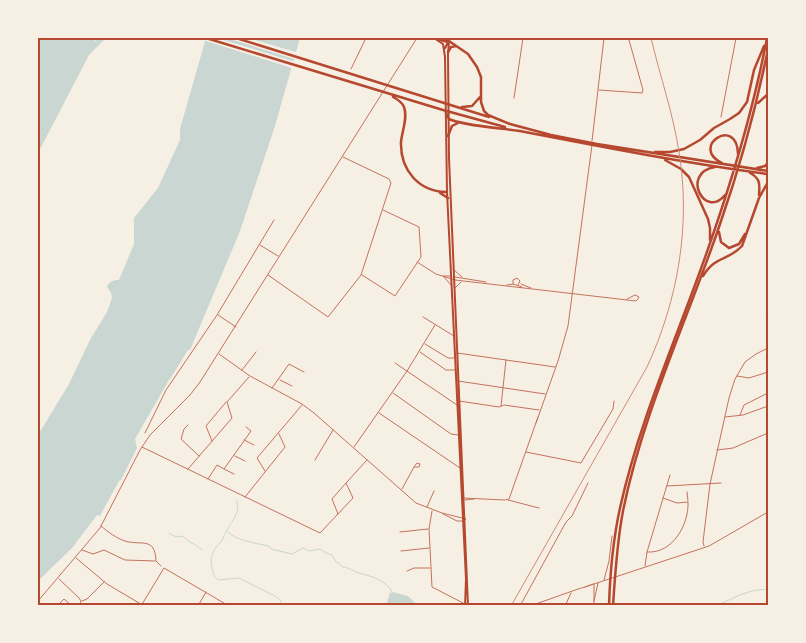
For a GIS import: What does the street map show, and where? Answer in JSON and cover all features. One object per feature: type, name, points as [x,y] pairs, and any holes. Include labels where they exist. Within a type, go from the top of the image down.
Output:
[{"type":"highway","points":[[206,38],[387,94],[521,132]]},
{"type":"highway","points":[[236,38],[526,129],[657,157],[768,173]]},
{"type":"highway","points":[[435,38],[456,46],[470,56],[481,77],[484,111],[488,115],[500,120]]},
{"type":"highway","points":[[646,152],[684,149],[700,140],[714,128],[734,117],[742,109],[748,98],[754,70],[767,38]]},
{"type":"highway","points":[[609,606],[616,532],[629,472],[654,396],[728,191],[752,109],[767,38]]},
{"type":"highway","points":[[445,48],[448,42]]},
{"type":"highway","points":[[448,52],[452,46],[456,46]]},
{"type":"highway","points":[[768,50],[768,68]]},
{"type":"highway","points":[[613,606],[620,525],[632,474],[657,397],[699,284],[742,159],[756,107],[768,50]]},
{"type":"highway","points":[[451,106],[470,107],[478,100],[481,93]]},
{"type":"highway","points":[[387,94],[399,101],[404,108],[401,146],[406,169],[416,182],[448,198]]},
{"type":"highway","points":[[756,107],[762,98],[768,94]]},
{"type":"highway","points":[[446,113],[449,118],[459,122],[587,143]]},
{"type":"highway","points":[[448,136],[452,126],[459,122]]},
{"type":"highway","points":[[726,166],[715,159],[711,152],[712,144],[717,137],[725,136],[733,139],[737,145],[738,158]]},
{"type":"highway","points":[[597,145],[672,158]]},
{"type":"highway","points":[[657,157],[673,164],[687,175],[709,224],[708,250]]},
{"type":"highway","points":[[686,160],[718,167]]},
{"type":"highway","points":[[728,191],[720,200],[714,202],[704,200],[699,193],[697,182],[701,173],[707,169],[726,166],[748,170],[761,168],[768,163]]},
{"type":"highway","points":[[753,169],[768,173]]},
{"type":"highway","points":[[699,284],[712,264],[736,252],[742,246],[758,198],[760,185],[756,176],[748,170]]},
{"type":"highway","points":[[758,198],[768,182]]},
{"type":"highway","points":[[436,191],[449,192]]},
{"type":"highway","points":[[720,225],[721,242],[724,246],[731,248],[740,243],[749,225]]},
{"type":"main road","points":[[435,38],[445,48],[452,286],[464,499],[466,605]]},
{"type":"main road","points":[[442,38],[448,42],[448,198],[453,270]]},
{"type":"main road","points":[[453,278],[455,289],[455,335]]},
{"type":"street","points":[[351,68],[366,38]]},
{"type":"street","points":[[38,600],[101,526],[137,456],[153,432],[190,395],[219,354],[418,38]]},
{"type":"street","points":[[514,98],[523,38]]},
{"type":"street","points":[[508,500],[566,335],[604,38]]},
{"type":"street","points":[[598,90],[642,93],[643,90],[625,38]]},
{"type":"street","points":[[721,117],[736,38]]},
{"type":"street","points":[[268,276],[328,317],[362,275],[390,184],[389,179],[342,157]]},
{"type":"street","points":[[362,275],[395,296],[422,252],[420,228],[383,210]]},
{"type":"street","points":[[145,433],[166,390],[217,315],[274,220]]},
{"type":"street","points":[[259,245],[279,257]]},
{"type":"street","points":[[417,262],[440,275],[462,281],[490,283]]},
{"type":"street","points":[[444,276],[453,270],[462,278]]},
{"type":"street","points":[[444,276],[452,286]]},
{"type":"street","points":[[453,278],[627,299]]},
{"type":"street","points":[[513,283],[516,278],[525,286],[534,289]]},
{"type":"street","points":[[455,289],[462,281]]},
{"type":"street","points":[[506,285],[513,283],[524,288]]},
{"type":"street","points":[[217,315],[236,326]]},
{"type":"street","points":[[423,317],[450,334],[455,335]]},
{"type":"street","points":[[354,447],[407,371],[435,325]]},
{"type":"street","points":[[424,343],[450,358],[457,358]]},
{"type":"street","points":[[705,546],[703,542],[710,484],[724,417],[736,375],[750,358],[768,348]]},
{"type":"street","points":[[242,370],[256,352]]},
{"type":"street","points":[[419,352],[446,370],[457,370]]},
{"type":"street","points":[[457,353],[555,367]]},
{"type":"street","points":[[219,354],[250,376],[302,404],[354,447],[416,503],[457,521],[464,519]]},
{"type":"street","points":[[501,406],[506,360]]},
{"type":"street","points":[[395,363],[452,402],[504,405],[540,410]]},
{"type":"street","points":[[272,388],[289,364],[304,372]]},
{"type":"street","points":[[736,375],[749,378],[768,372]]},
{"type":"street","points":[[212,441],[206,426],[250,376]]},
{"type":"street","points":[[278,379],[292,386]]},
{"type":"street","points":[[458,381],[546,394]]},
{"type":"street","points":[[392,393],[451,434],[460,434]]},
{"type":"street","points":[[740,416],[744,405],[768,393]]},
{"type":"street","points":[[526,452],[581,463],[612,408],[614,401]]},
{"type":"street","points":[[187,470],[232,417],[227,402]]},
{"type":"street","points":[[266,471],[258,458],[302,404]]},
{"type":"street","points":[[724,417],[740,416],[768,406]]},
{"type":"street","points":[[378,412],[455,466],[461,467]]},
{"type":"street","points":[[188,425],[184,429],[181,439],[199,456]]},
{"type":"street","points":[[224,469],[251,431],[246,428]]},
{"type":"street","points":[[314,460],[334,430]]},
{"type":"street","points":[[245,497],[285,447],[279,432]]},
{"type":"street","points":[[717,450],[733,448],[768,433]]},
{"type":"street","points":[[244,440],[254,445]]},
{"type":"street","points":[[142,448],[320,533],[353,498],[346,483]]},
{"type":"street","points":[[234,455],[245,461]]},
{"type":"street","points":[[338,514],[332,499],[367,459]]},
{"type":"street","points":[[208,480],[217,464],[234,474]]},
{"type":"street","points":[[402,490],[414,467]]},
{"type":"street","points":[[645,566],[647,552],[670,475]]},
{"type":"street","points":[[520,606],[566,522],[572,516],[588,483]]},
{"type":"street","points":[[667,486],[721,483]]},
{"type":"street","points":[[427,508],[434,491]]},
{"type":"street","points":[[647,552],[655,552],[665,547],[678,535],[687,518],[688,492]]},
{"type":"street","points":[[663,498],[677,503],[688,502]]},
{"type":"street","points":[[464,499],[508,500],[539,508]]},
{"type":"street","points":[[432,510],[429,529],[432,587],[466,605]]},
{"type":"street","points":[[530,606],[705,546],[768,512]]},
{"type":"street","points":[[101,526],[114,536],[128,542],[145,543],[153,546],[156,561],[161,566]]},
{"type":"street","points":[[400,532],[429,529]]},
{"type":"street","points":[[604,580],[609,561],[612,536]]},
{"type":"street","points":[[401,551],[430,548]]},
{"type":"street","points":[[82,550],[93,554],[104,550],[125,560],[156,561]]},
{"type":"street","points":[[75,557],[104,582],[142,605],[163,568],[230,606]]},
{"type":"street","points":[[407,571],[414,568],[431,568]]},
{"type":"street","points":[[57,578],[82,601]]},
{"type":"street","points":[[80,606],[82,601],[87,599],[104,582]]},
{"type":"street","points":[[594,604],[598,582]]},
{"type":"street","points":[[594,584],[594,604]]},
{"type":"street","points":[[565,606],[570,591]]},
{"type":"street","points":[[198,606],[206,592]]},
{"type":"street","points":[[38,594],[41,597]]},
{"type":"street","points":[[56,606],[64,599],[72,606]]},
{"type":"shaded area","points":[[40,38],[96,38],[94,42],[100,38],[106,38],[89,55],[38,153],[38,44]]},
{"type":"shaded area","points":[[206,38],[300,38],[274,129],[240,231],[190,350],[188,350],[169,380],[135,439],[137,448],[100,516],[97,515],[72,548],[38,581],[38,435],[69,384],[90,340],[107,312],[112,298],[107,287],[112,281],[119,280],[134,244],[134,218],[158,188],[180,140],[180,129]]},
{"type":"shaded area","points":[[390,593],[408,596],[417,605],[386,605]]},
{"type":"pier","points":[[203,38],[217,38],[296,62],[295,69],[203,40]]},
{"type":"pier","points":[[227,38],[248,38],[299,53],[297,60]]},
{"type":"waterway","points":[[236,500],[237,513],[212,557],[211,562],[214,576],[219,580],[239,578],[275,596],[283,606]]},
{"type":"waterway","points":[[227,531],[240,539],[292,554],[303,548],[309,551],[320,549],[332,555],[342,567],[379,580],[387,585],[392,592]]},
{"type":"waterway","points":[[169,533],[176,537],[183,536],[202,550]]},
{"type":"waterway","points":[[716,606],[755,590],[768,590]]},
{"type":"railway","points":[[511,606],[647,367],[658,342],[674,289],[682,234],[682,179],[673,123],[651,38]]}]
